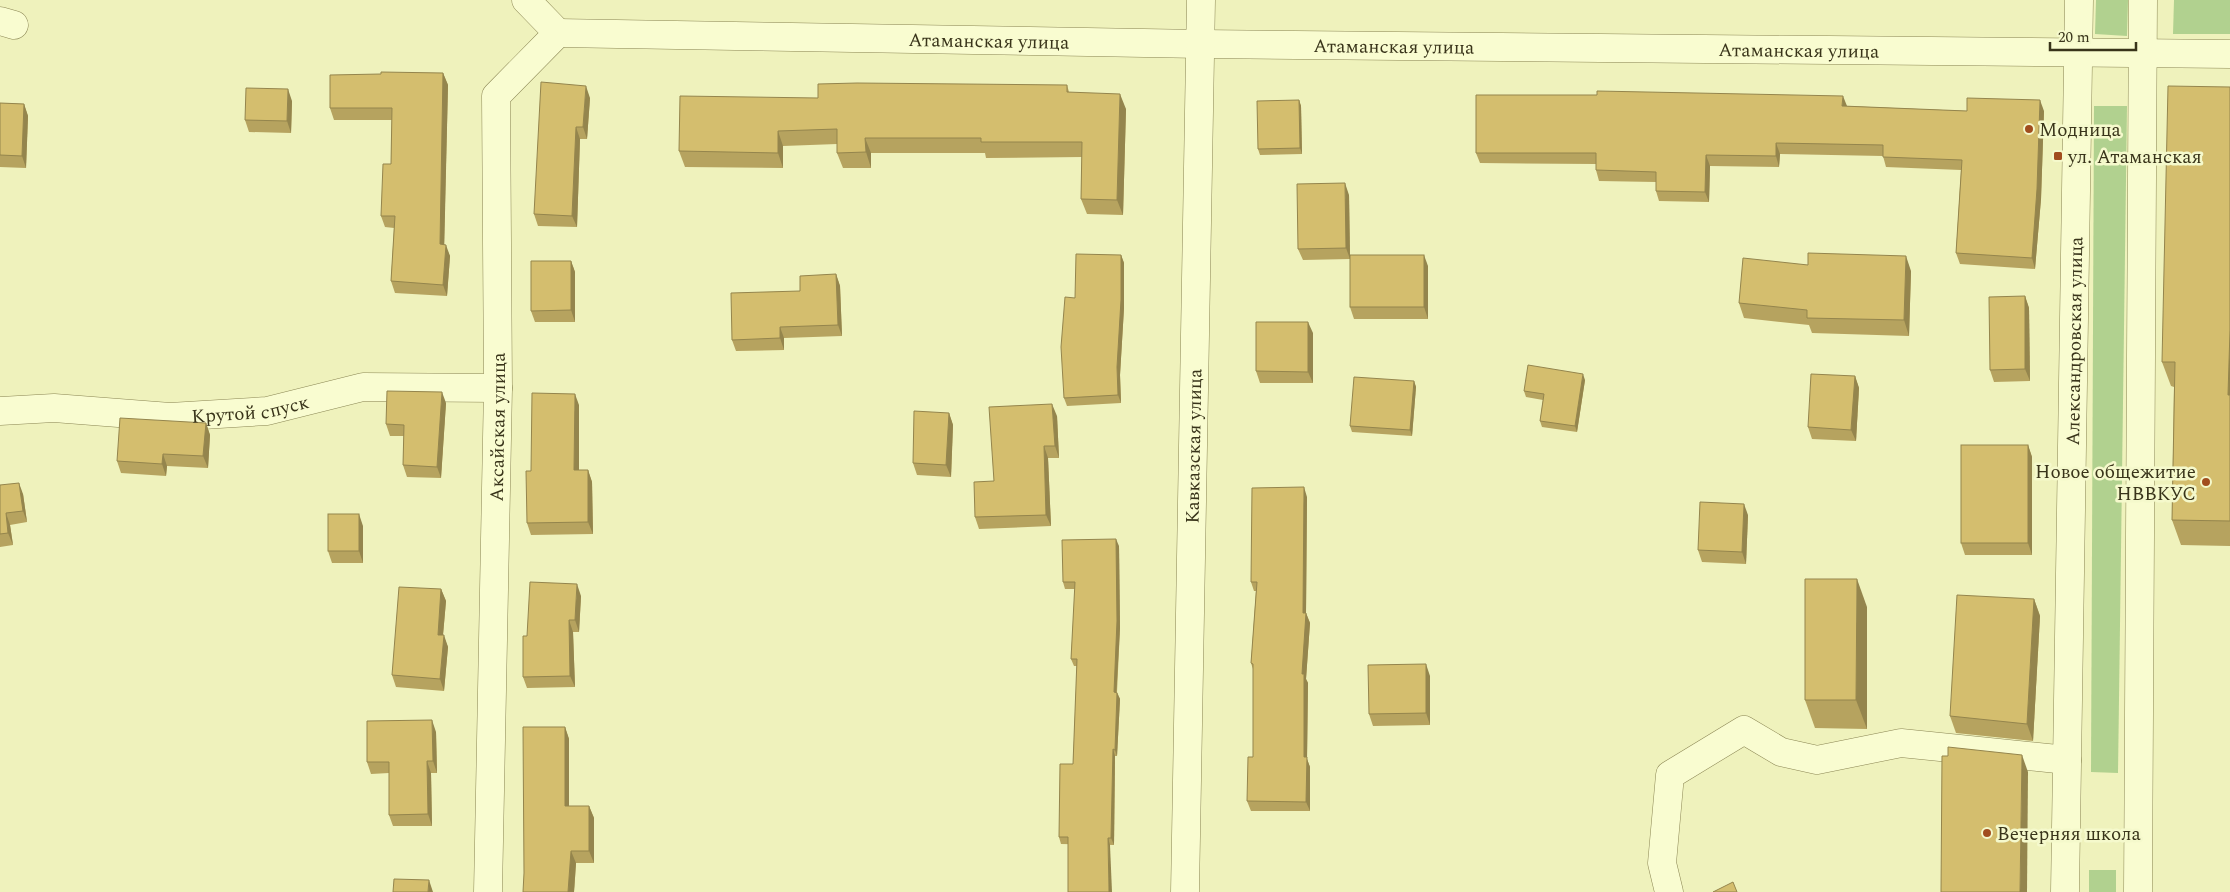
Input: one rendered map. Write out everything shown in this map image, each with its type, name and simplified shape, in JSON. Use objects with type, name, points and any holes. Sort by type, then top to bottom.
[{"type":"street","points":[[526,0],[558,33]]},
{"type":"street","name":"Кавказская улица","points":[[1185,892],[1201,0]]},
{"type":"street","name":"Александровская улица","points":[[2065,892],[2079,0]]},
{"type":"street","points":[[2138,892],[2143,0]]},
{"type":"street","name":"Атаманская улица","points":[[558,33],[1201,44],[2230,54]]},
{"type":"street","name":"Аксайская улица","points":[[488,892],[498,388],[496,96],[558,33]]},
{"type":"street","name":"Крутой спуск","points":[[0,411],[54,408],[170,417],[267,411],[363,387],[498,388]]},
{"type":"street","points":[[1669,892],[1662,863],[1670,775],[1744,730],[1781,752],[1817,760],[1900,742],[2067,760]]},
{"type":"green space","points":[[2096,0],[2128,0],[2127,36],[2095,34]]},
{"type":"green space","points":[[2174,0],[2230,0],[2230,34],[2173,34]]},
{"type":"green space","points":[[2094,106],[2127,106],[2118,773],[2091,772]]},
{"type":"green space","points":[[2089,870],[2116,870],[2116,892],[2089,892]]},
{"type":"building","points":[[381,72],[443,73],[440,244],[446,245],[443,285],[391,281],[395,216],[381,216],[383,164],[391,164],[392,108],[330,108],[330,75],[381,74]]},
{"type":"building","points":[[541,82],[586,86],[583,127],[576,127],[572,216],[534,214]]},
{"type":"building","points":[[818,84],[1067,85],[1067,92],[1120,94],[1117,200],[1081,199],[1082,142],[981,142],[981,138],[865,138],[866,152],[837,153],[837,129],[778,131],[778,153],[679,151],[680,96],[818,98]]},
{"type":"building","points":[[2168,86],[2230,87],[2230,330],[2228,395],[2230,395],[2230,521],[2172,520],[2175,362],[2162,362]]},
{"type":"building","points":[[246,88],[288,89],[287,121],[245,120]]},
{"type":"building","points":[[1597,91],[1843,96],[1842,106],[1967,111],[1967,98],[2040,100],[2037,189],[2032,258],[1956,253],[1962,160],[1883,157],[1883,145],[1776,143],[1776,156],[1706,155],[1705,192],[1656,191],[1656,172],[1596,170],[1596,153],[1476,153],[1476,95],[1597,95]]},
{"type":"building","points":[[1299,100],[1300,148],[1258,149],[1257,101]]},
{"type":"building","points":[[0,103],[24,104],[22,156],[0,155]]},
{"type":"building","points":[[1345,183],[1346,248],[1298,249],[1297,184]]},
{"type":"building","points":[[1808,253],[1906,256],[1904,320],[1807,318],[1807,310],[1739,303],[1743,258],[1808,265]]},
{"type":"building","points":[[1076,254],[1121,255],[1121,300],[1117,367],[1118,395],[1064,398],[1061,347],[1065,297],[1075,298]]},
{"type":"building","points":[[1350,255],[1424,255],[1424,307],[1350,307]]},
{"type":"building","points":[[531,261],[571,261],[571,310],[531,311]]},
{"type":"building","points":[[836,274],[838,325],[780,327],[780,338],[732,340],[731,293],[800,291],[800,276]]},
{"type":"building","points":[[2025,296],[2025,369],[1990,370],[1989,297]]},
{"type":"building","points":[[1256,322],[1308,322],[1308,372],[1256,371]]},
{"type":"building","points":[[1528,365],[1583,374],[1575,426],[1540,421],[1544,394],[1524,391]]},
{"type":"building","points":[[1811,374],[1855,376],[1851,430],[1808,427]]},
{"type":"building","points":[[1354,377],[1414,381],[1410,430],[1350,426]]},
{"type":"building","points":[[387,391],[442,392],[437,467],[403,465],[404,425],[386,424]]},
{"type":"building","points":[[532,393],[575,394],[574,470],[588,470],[588,522],[527,523],[526,471],[531,471]]},
{"type":"building","points":[[1052,404],[1055,446],[1044,446],[1046,515],[975,517],[974,482],[994,481],[989,407]]},
{"type":"building","points":[[914,411],[949,413],[946,465],[913,463]]},
{"type":"building","points":[[120,418],[206,423],[203,456],[163,454],[162,464],[117,461]]},
{"type":"building","points":[[1961,445],[2028,445],[2028,543],[1961,543]]},
{"type":"building","points":[[19,483],[23,511],[6,513],[8,533],[0,534],[0,485]]},
{"type":"building","points":[[1304,487],[1303,613],[1306,613],[1302,674],[1304,674],[1304,757],[1307,757],[1306,802],[1247,801],[1248,757],[1253,757],[1253,664],[1251,663],[1257,582],[1251,582],[1252,488]]},
{"type":"building","points":[[1700,502],[1744,504],[1742,552],[1698,550]]},
{"type":"building","points":[[328,514],[359,514],[359,551],[328,551]]},
{"type":"building","points":[[1116,539],[1117,621],[1114,692],[1117,693],[1115,750],[1113,749],[1111,838],[1108,838],[1109,892],[1068,892],[1068,837],[1059,837],[1060,764],[1073,764],[1077,659],[1071,659],[1075,582],[1063,582],[1062,540]]},
{"type":"building","points":[[1805,579],[1857,579],[1856,700],[1805,700]]},
{"type":"building","points":[[530,582],[577,584],[575,620],[569,620],[570,676],[523,677],[523,636],[527,636]]},
{"type":"building","points":[[399,587],[441,589],[438,635],[444,635],[440,679],[392,675]]},
{"type":"building","points":[[1957,595],[2034,599],[2027,724],[1950,716]]},
{"type":"building","points":[[1426,664],[1426,713],[1369,714],[1368,665]]},
{"type":"building","points":[[432,720],[433,761],[427,761],[428,814],[389,815],[389,762],[367,762],[367,721]]},
{"type":"building","points":[[523,727],[565,727],[565,806],[589,806],[589,851],[571,851],[568,892],[523,892]]},
{"type":"building","name":"Вечерняя школа","points":[[1948,747],[2022,755],[2020,892],[1941,892],[1942,756],[1948,756]]},
{"type":"building","points":[[394,879],[429,880],[428,892],[393,892]]},
{"type":"building","points":[[1733,882],[1737,892],[1713,892]]},
{"type":"place","name":"Модница","points":[[2029,129]]},
{"type":"place","name":"ул. Атаманская","points":[[2058,156]]},
{"type":"place","name":"Новое общежитие НВВКУС","points":[[2206,482]]},
{"type":"place","name":"Вечерняя школа","points":[[1987,833]]}]
